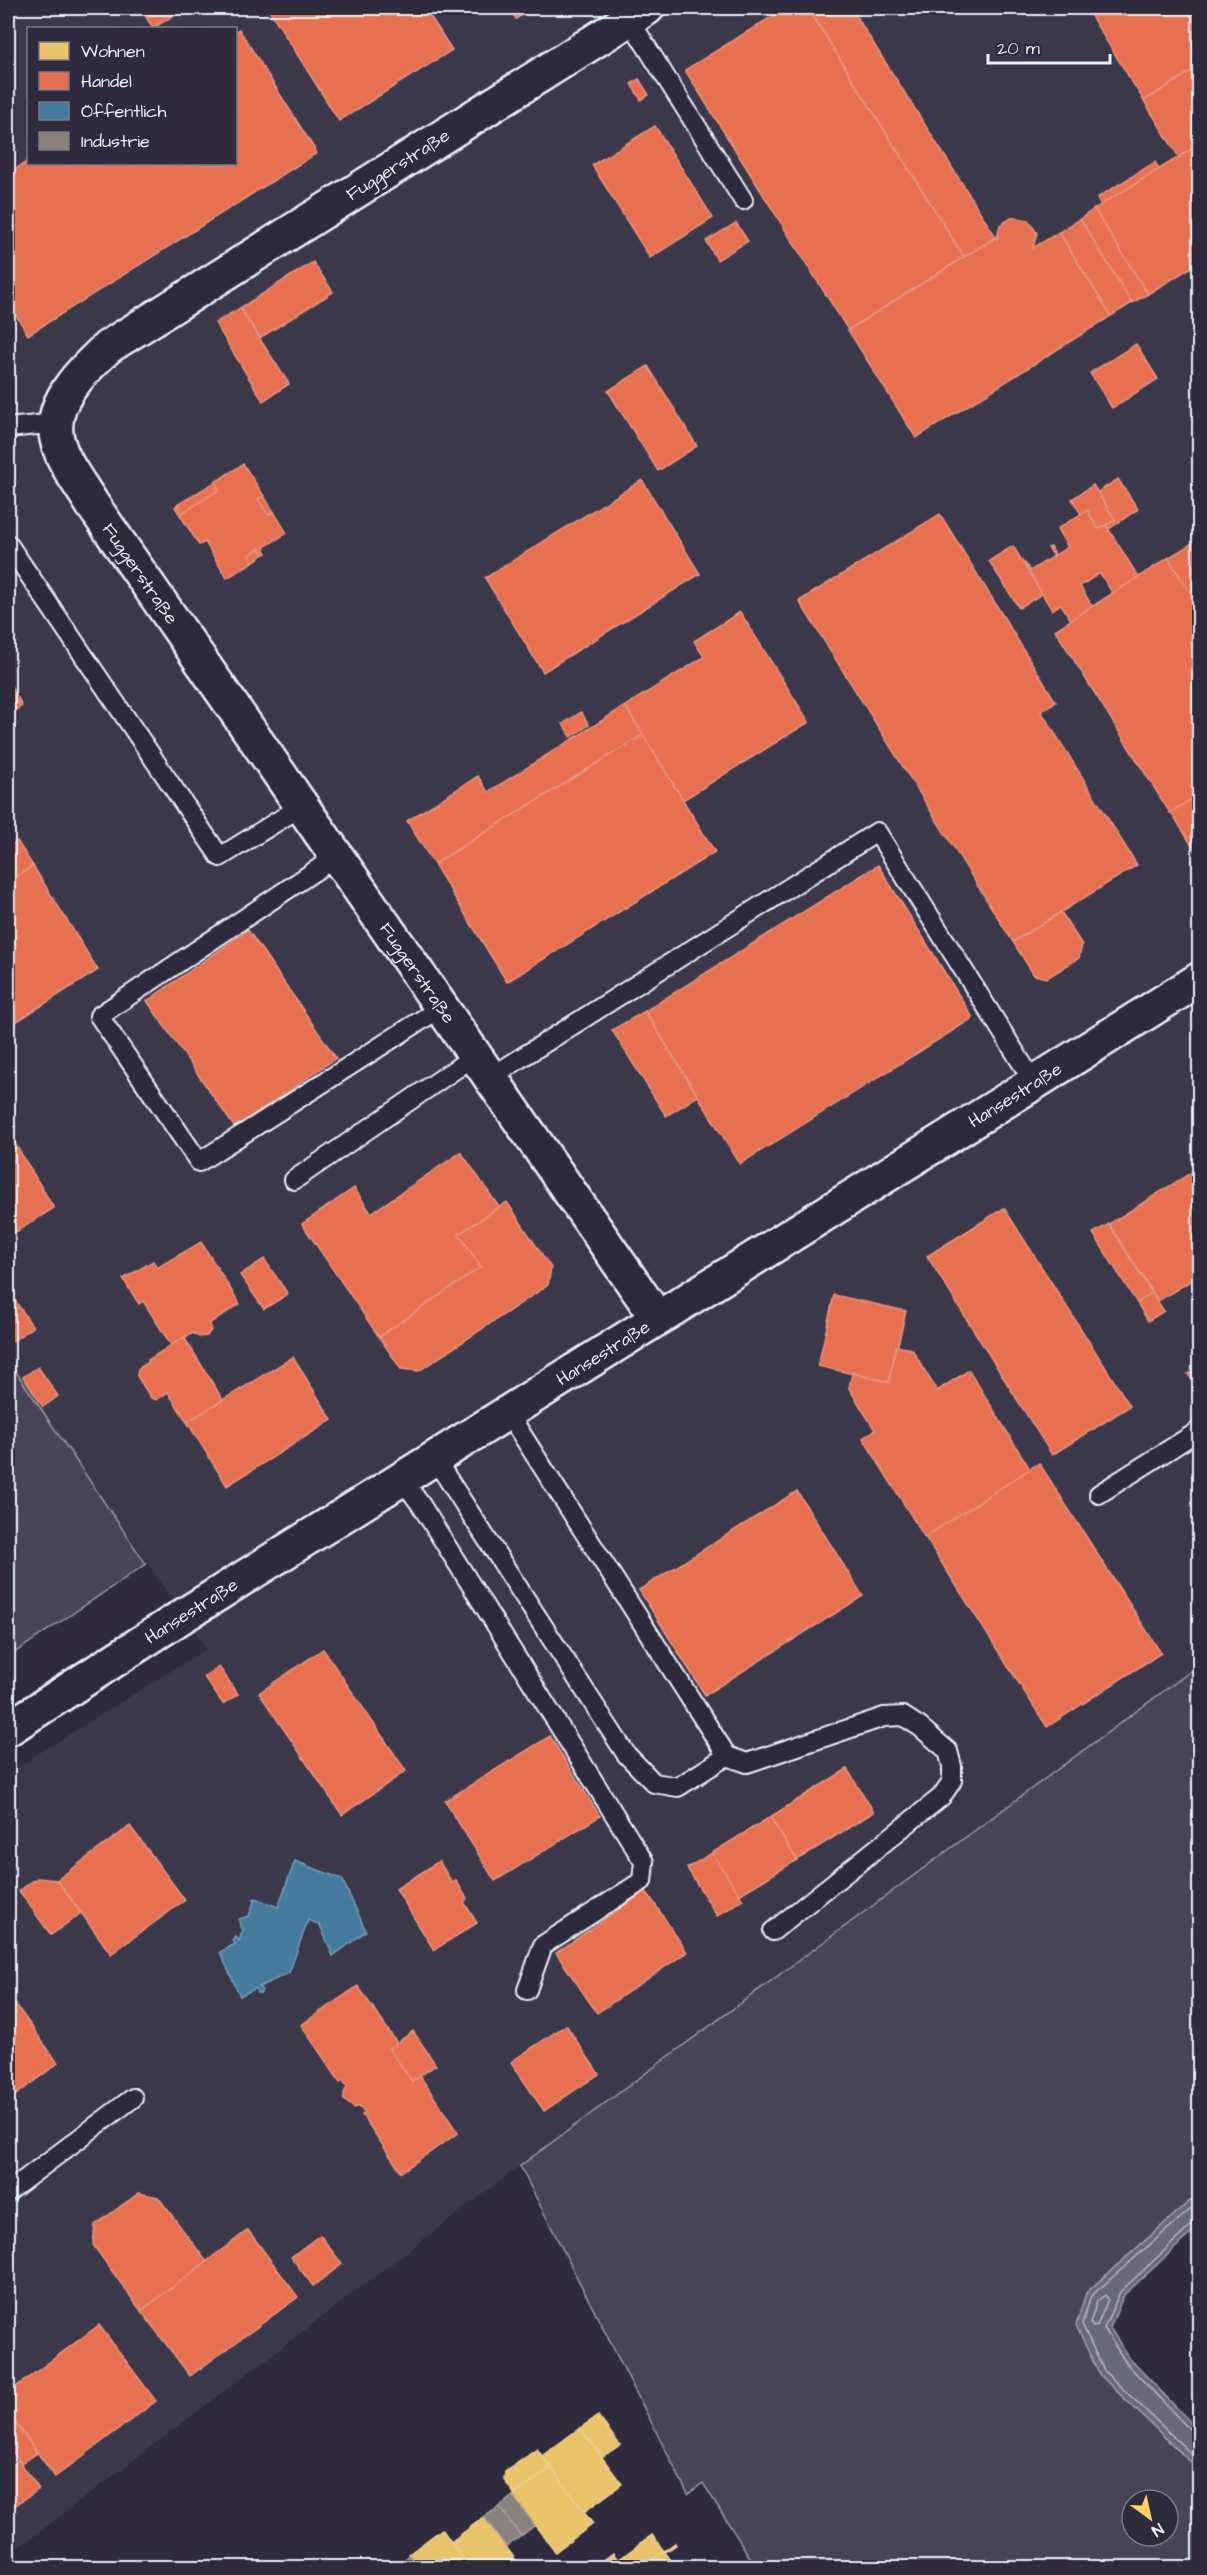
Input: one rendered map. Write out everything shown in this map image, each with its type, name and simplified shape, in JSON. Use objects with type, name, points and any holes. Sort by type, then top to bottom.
[{"type":"street","name":"Fuggerstraße","points":[[638,13],[108,347],[79,373],[64,400],[56,423],[57,439],[63,456],[92,504],[658,1319]]},
{"type":"street","name":"Hansestraße","points":[[8,1729],[1200,979]]},
{"type":"lane","points":[[638,13],[743,200]]},
{"type":"lane","points":[[8,428],[56,423]]},
{"type":"lane","points":[[8,544],[220,857],[302,806]]},
{"type":"lane","points":[[294,1180],[877,832],[1034,1082]]},
{"type":"lane","points":[[337,856],[99,1016],[199,1162],[442,1007]]},
{"type":"lane","points":[[508,1413],[728,1756],[747,1763],[884,1717],[903,1716],[921,1727],[948,1751],[952,1766],[952,1781],[940,1797],[773,1931]]},
{"type":"lane","points":[[1099,1494],[1200,1431]]},
{"type":"lane","points":[[435,1459],[626,1754],[654,1784],[678,1787],[728,1756]]},
{"type":"lane","points":[[402,1479],[421,1505],[644,1862],[642,1881],[543,1945],[528,1990]]},
{"type":"lane","points":[[8,2192],[133,2098]]},
{"type":"shaded area","points":[[8,8],[1199,8],[1199,1665],[520,2166],[8,2556],[8,1775],[34,1756],[206,1649],[8,1360]]},
{"type":"shaded area","points":[[8,1360],[146,1564],[8,1657]]},
{"type":"shaded area","points":[[1199,1665],[1199,2193],[1086,2293],[1099,2374],[1199,2470],[1199,2567],[756,2567],[703,2483],[688,2494],[520,2166]]},
{"type":"water","points":[[1199,2193],[1199,2226],[1124,2295],[1110,2328],[1130,2359],[1199,2431],[1199,2470],[1099,2374],[1076,2325],[1086,2293]]},
{"type":"building: Wohnen","points":[[598,2416],[620,2445],[602,2457],[580,2428]]},
{"type":"building: Wohnen","points":[[580,2428],[622,2484],[584,2512],[542,2456]]},
{"type":"building: Wohnen","points":[[537,2449],[551,2468],[515,2495],[504,2480],[505,2472]]},
{"type":"building: Wohnen","points":[[551,2468],[593,2524],[555,2552],[513,2496]]},
{"type":"building: Wohnen","points":[[484,2517],[522,2568],[470,2568],[451,2542]]},
{"type":"building: Wohnen","points":[[442,2529],[470,2568],[419,2568],[409,2554]]},
{"type":"building: Wohnen","points":[[652,2535],[664,2551],[642,2568],[624,2568],[618,2560]]},
{"type":"building: Wohnen","points":[[675,2543],[676,2545],[665,2552],[677,2568],[642,2568]]},
{"type":"building: Wohnen","points":[[613,2553],[624,2568],[593,2568]]},
{"type":"building: Handel","points":[[140,8],[187,8],[155,27],[152,27]]},
{"type":"building: Handel","points":[[268,8],[425,8],[452,50],[339,121]]},
{"type":"building: Handel","points":[[509,8],[533,8],[516,19]]},
{"type":"building: Handel","points":[[786,8],[808,8],[964,257],[848,330],[685,70]]},
{"type":"building: Handel","points":[[808,8],[851,8],[996,237],[964,257]]},
{"type":"building: Handel","points":[[1086,8],[1200,8],[1200,66],[1144,101]]},
{"type":"building: Handel","points":[[239,29],[317,153],[28,335],[8,302],[8,174],[27,162],[27,165],[237,165],[237,30]]},
{"type":"building: Handel","points":[[1200,66],[1200,144],[1179,157],[1144,101]]},
{"type":"building: Handel","points":[[639,79],[649,95],[641,100],[631,84]]},
{"type":"building: Handel","points":[[655,126],[713,218],[650,258],[592,165]]},
{"type":"building: Handel","points":[[1200,144],[1200,262],[1148,294],[1094,209]]},
{"type":"building: Handel","points":[[1155,162],[1159,169],[1101,205],[1097,198]]},
{"type":"building: Handel","points":[[1094,209],[1148,294],[1132,303],[1080,219]]},
{"type":"building: Handel","points":[[1013,217],[1028,220],[1037,233],[1033,248],[1059,232],[1111,316],[916,438],[848,330],[996,237],[997,239],[1000,225]]},
{"type":"building: Handel","points":[[1080,219],[1132,303],[1111,316],[1059,232]]},
{"type":"building: Handel","points":[[736,223],[748,241],[717,260],[706,241]]},
{"type":"building: Handel","points":[[313,262],[333,292],[260,338],[240,308]]},
{"type":"building: Handel","points":[[240,308],[289,384],[263,401],[215,323]]},
{"type":"building: Handel","points":[[1136,344],[1158,379],[1112,408],[1090,373]]},
{"type":"building: Handel","points":[[648,366],[697,446],[658,471],[608,391]]},
{"type":"building: Handel","points":[[243,464],[264,496],[258,499],[268,515],[274,512],[287,533],[264,547],[267,553],[264,554],[260,548],[249,555],[253,562],[227,578],[205,542],[199,545],[175,507],[177,505],[182,513],[219,490],[215,482]]},
{"type":"building: Handel","points":[[1118,479],[1138,509],[1109,529],[1106,525],[1115,520],[1098,492]]},
{"type":"building: Handel","points":[[642,480],[700,574],[543,672],[485,578]]},
{"type":"building: Handel","points":[[215,482],[219,490],[182,513],[177,505]]},
{"type":"building: Handel","points":[[1093,485],[1115,520],[1098,529],[1087,510],[1081,514],[1072,499]]},
{"type":"building: Handel","points":[[264,496],[274,512],[268,515],[258,499]]},
{"type":"building: Handel","points":[[1087,510],[1098,529],[1106,525],[1139,578],[1113,594],[1100,573],[1080,586],[1092,606],[1071,620],[1061,604],[1052,610],[1024,564],[1030,571],[1054,556],[1048,548],[1051,547],[1055,555],[1068,547],[1057,529]]},
{"type":"building: Handel","points":[[940,514],[1056,702],[1041,711],[1137,865],[1013,942],[799,601]]},
{"type":"building: Handel","points":[[1196,541],[1200,547],[1200,608],[1168,558]]},
{"type":"building: Handel","points":[[1013,546],[1042,594],[1019,608],[989,561]]},
{"type":"building: Handel","points":[[260,548],[264,554],[253,562],[249,555]]},
{"type":"building: Handel","points":[[1168,558],[1200,608],[1200,794],[1170,813],[1055,630]]},
{"type":"building: Handel","points":[[740,612],[809,722],[683,800],[625,706],[704,657],[694,641]]},
{"type":"building: Handel","points":[[8,680],[20,702],[17,704],[8,687]]},
{"type":"building: Handel","points":[[8,687],[17,704],[20,702],[22,706],[8,716]]},
{"type":"building: Handel","points":[[625,706],[643,735],[434,864],[407,821],[478,776],[488,792]]},
{"type":"building: Handel","points":[[581,712],[589,725],[571,737],[563,724]]},
{"type":"building: Handel","points":[[643,735],[715,852],[507,982],[434,864]]},
{"type":"building: Handel","points":[[1200,794],[1200,838],[1191,844],[1171,812]]},
{"type":"building: Handel","points":[[1200,838],[1200,858],[1191,844]]},
{"type":"building: Handel","points":[[17,841],[33,866],[8,882],[8,846]]},
{"type":"building: Handel","points":[[878,865],[973,1018],[740,1164],[645,1011]]},
{"type":"building: Handel","points":[[33,866],[98,970],[8,1027],[8,882]]},
{"type":"building: Handel","points":[[1061,912],[1082,945],[1079,958],[1047,978],[1034,975],[1013,942]]},
{"type":"building: Handel","points":[[248,930],[336,1058],[235,1128],[147,1001]]},
{"type":"building: Handel","points":[[645,1011],[698,1096],[666,1116],[612,1030]]},
{"type":"building: Handel","points":[[8,1132],[54,1208],[8,1237]]},
{"type":"building: Handel","points":[[461,1152],[499,1207],[459,1234],[481,1267],[379,1337],[302,1224],[354,1188],[371,1213]]},
{"type":"building: Handel","points":[[1200,1167],[1200,1275],[1158,1301],[1109,1224]]},
{"type":"building: Handel","points":[[507,1202],[551,1268],[548,1285],[419,1371],[401,1369],[379,1337],[481,1267],[459,1234]]},
{"type":"building: Handel","points":[[1004,1208],[1130,1406],[1052,1455],[927,1256]]},
{"type":"building: Handel","points":[[1109,1224],[1152,1293],[1137,1303],[1093,1233]]},
{"type":"building: Handel","points":[[201,1242],[240,1304],[210,1323],[211,1330],[207,1336],[199,1337],[193,1333],[171,1345],[143,1301],[139,1304],[123,1279],[153,1261],[157,1268]]},
{"type":"building: Handel","points":[[264,1259],[288,1294],[264,1309],[240,1275]]},
{"type":"building: Handel","points":[[1152,1293],[1164,1311],[1148,1321],[1137,1303]]},
{"type":"building: Handel","points":[[834,1295],[906,1311],[889,1382],[818,1366]]},
{"type":"building: Handel","points":[[14,1299],[33,1327],[8,1344],[8,1302]]},
{"type":"building: Handel","points":[[184,1337],[223,1400],[187,1422],[168,1392],[157,1400],[151,1398],[137,1376],[138,1369],[149,1362],[148,1360]]},
{"type":"building: Handel","points":[[896,1346],[912,1349],[937,1391],[969,1370],[1030,1469],[925,1538],[863,1438],[875,1430],[849,1388],[852,1373],[889,1382]]},
{"type":"building: Handel","points":[[293,1357],[332,1420],[227,1486],[187,1422]]},
{"type":"building: Handel","points":[[38,1367],[58,1396],[43,1407],[23,1377]]},
{"type":"building: Handel","points":[[1200,1367],[1200,1392],[1188,1374]]},
{"type":"building: Handel","points":[[1039,1463],[1161,1653],[1047,1727],[925,1537]]},
{"type":"building: Handel","points":[[797,1491],[863,1596],[705,1695],[639,1590]]},
{"type":"building: Handel","points":[[323,1649],[406,1771],[342,1815],[259,1693]]},
{"type":"building: Handel","points":[[219,1667],[238,1694],[223,1704],[204,1677]]},
{"type":"building: Handel","points":[[550,1736],[600,1816],[495,1881],[445,1801]]},
{"type":"building: Handel","points":[[847,1769],[874,1812],[797,1860],[770,1817]]},
{"type":"building: Handel","points":[[770,1817],[797,1860],[739,1895],[712,1853]]},
{"type":"building: Handel","points":[[130,1826],[185,1900],[111,1954],[57,1880]]},
{"type":"building: Handel","points":[[712,1853],[743,1900],[717,1916],[687,1868]]},
{"type":"building: Handel","points":[[439,1861],[452,1883],[456,1880],[467,1899],[464,1902],[477,1923],[434,1950],[396,1889]]},
{"type":"building: Handel","points":[[37,1878],[57,1880],[81,1913],[51,1935],[19,1891]]},
{"type":"building: Handel","points":[[646,1891],[687,1952],[597,2013],[556,1953]]},
{"type":"building: Handel","points":[[358,1986],[397,2043],[389,2049],[412,2081],[420,2076],[458,2133],[401,2172],[362,2115],[365,2113],[360,2106],[354,2108],[344,2100],[347,2087],[343,2080],[340,2082],[301,2025]]},
{"type":"building: Handel","points":[[8,1994],[58,2063],[8,2101]]},
{"type":"building: Handel","points":[[566,2025],[599,2074],[544,2111],[511,2062]]},
{"type":"building: Handel","points":[[413,2031],[436,2065],[412,2081],[389,2049]]},
{"type":"building: Handel","points":[[139,2193],[158,2197],[207,2262],[141,2311],[93,2245],[95,2225]]},
{"type":"building: Handel","points":[[248,2230],[298,2297],[190,2376],[141,2311]]},
{"type":"building: Handel","points":[[320,2235],[342,2264],[313,2286],[291,2257]]},
{"type":"building: Handel","points":[[99,2325],[156,2401],[55,2477],[8,2412],[8,2393]]},
{"type":"building: Handel","points":[[8,2412],[37,2453],[21,2464],[8,2446]]},
{"type":"building: Handel","points":[[18,2460],[39,2489],[10,2509],[8,2506],[8,2467]]},
{"type":"building: Öffentlich","points":[[295,1861],[342,1879],[366,1931],[333,1956],[320,1925],[308,1920],[289,1973],[259,1987],[262,1990],[261,1993],[257,1993],[256,1988],[240,1996],[220,1952],[235,1944],[233,1940],[236,1937],[239,1941],[243,1929],[240,1927],[239,1919],[249,1916],[255,1898],[278,1907]]},
{"type":"building: Industrie","points":[[513,2496],[535,2525],[521,2536],[499,2507]]},
{"type":"building: Industrie","points":[[499,2507],[521,2536],[506,2547],[484,2517]]},
{"type":"building: Industrie","points":[[410,2555],[419,2568],[396,2568],[395,2566]]}]
